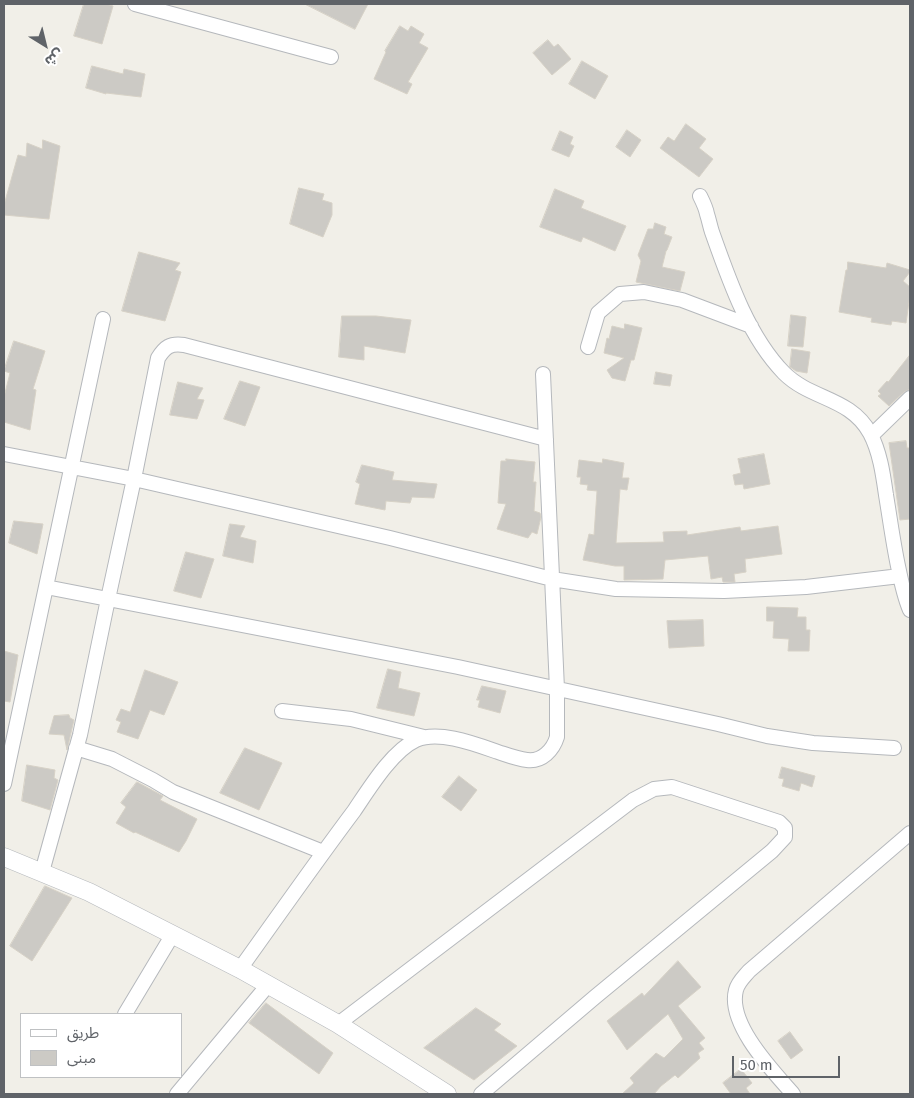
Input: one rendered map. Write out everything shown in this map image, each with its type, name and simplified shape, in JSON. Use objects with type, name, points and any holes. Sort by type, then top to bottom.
[{"type":"street","points":[[135,4],[331,57]]},
{"type":"street","points":[[700,196],[724,267],[751,326],[766,351],[786,374],[797,383],[808,390],[842,404],[857,416],[872,435],[881,465],[903,591],[910,610]]},
{"type":"street","points":[[588,347],[598,314],[620,294],[644,292],[682,300],[751,326]]},
{"type":"street","points":[[4,784],[103,319]]},
{"type":"street","points":[[42,872],[76,748],[158,358],[162,351],[176,344],[184,345],[546,440]]},
{"type":"street","points":[[240,968],[391,760],[415,740],[432,737],[446,738],[528,760],[538,759],[550,751],[555,744],[557,737],[557,689],[543,374]]},
{"type":"street","points":[[872,435],[910,398]]},
{"type":"street","points":[[4,454],[134,478],[390,538],[552,579],[616,589],[724,591],[806,587],[900,576]]},
{"type":"street","points":[[46,586],[387,652],[767,736],[813,743],[894,748]]},
{"type":"street","points":[[282,711],[351,719],[424,738]]},
{"type":"street","points":[[76,748],[112,759],[173,792],[323,852]]},
{"type":"street","points":[[338,1024],[634,800],[654,789],[672,787],[779,822],[785,828],[785,837],[772,851],[481,1094]]},
{"type":"street","points":[[793,1094],[757,1051],[742,1025],[735,1001],[736,991],[740,982],[749,971],[910,833]]},
{"type":"street","points":[[4,857],[89,892],[240,968],[338,1024],[447,1094]]},
{"type":"street","points":[[126,1013],[174,934]]},
{"type":"street","points":[[177,1094],[268,985]]},
{"type":"building","points":[[84,4],[106,4],[113,6],[102,44],[74,36]]},
{"type":"building","points":[[305,4],[368,4],[355,29]]},
{"type":"building","points":[[400,26],[408,31],[411,26],[424,34],[419,43],[428,48],[408,82],[412,84],[407,94],[374,79],[385,51]]},
{"type":"building","points":[[548,40],[554,47],[558,44],[571,59],[552,75],[533,53]]},
{"type":"building","points":[[582,61],[608,76],[595,99],[569,84]]},
{"type":"building","points":[[92,66],[123,74],[124,69],[145,74],[141,97],[106,94],[86,88]]},
{"type":"building","points":[[686,124],[706,139],[699,148],[713,159],[699,177],[660,148],[668,137],[674,141]]},
{"type":"building","points":[[627,130],[641,140],[630,157],[616,147]]},
{"type":"building","points":[[560,131],[573,137],[570,144],[574,146],[569,157],[552,150]]},
{"type":"building","points":[[43,140],[60,146],[49,219],[4,215],[4,205],[18,155],[26,157],[27,143],[42,149]]},
{"type":"building","points":[[299,188],[324,194],[322,200],[332,203],[332,215],[323,237],[290,224]]},
{"type":"building","points":[[555,189],[584,201],[581,208],[626,226],[615,251],[583,237],[581,242],[540,227]]},
{"type":"building","points":[[655,223],[666,227],[664,234],[672,237],[662,267],[685,272],[680,291],[636,282],[641,261],[638,255],[648,229],[653,229]]},
{"type":"building","points":[[139,252],[180,263],[175,270],[181,272],[165,321],[122,311]]},
{"type":"building","points":[[848,262],[886,268],[887,263],[910,270],[903,281],[910,287],[906,323],[892,321],[891,325],[871,322],[872,318],[839,312]]},
{"type":"building","points":[[791,315],[806,317],[803,347],[788,346]]},
{"type":"building","points":[[342,316],[376,316],[411,320],[405,353],[364,346],[364,360],[339,357]]},
{"type":"building","points":[[625,324],[642,328],[634,360],[631,360],[625,381],[612,378],[607,370],[624,358],[604,353],[612,326],[624,329]]},
{"type":"building","points":[[14,341],[45,351],[33,389],[36,390],[30,430],[4,422],[4,397],[10,373],[4,371]]},
{"type":"building","points":[[792,349],[810,352],[807,373],[796,371],[790,367]]},
{"type":"building","points":[[910,355],[910,389],[889,406],[878,396],[881,394],[878,391]]},
{"type":"building","points":[[656,372],[672,375],[670,386],[654,384]]},
{"type":"building","points":[[240,381],[260,387],[245,426],[224,419]]},
{"type":"building","points":[[178,382],[203,388],[197,399],[204,400],[197,419],[170,415]]},
{"type":"building","points":[[906,441],[907,448],[910,448],[910,519],[900,520],[889,443]]},
{"type":"building","points":[[764,454],[770,484],[744,489],[743,484],[735,485],[733,475],[741,473],[738,459]]},
{"type":"building","points":[[506,459],[535,462],[533,482],[536,482],[534,511],[540,513],[541,517],[537,534],[532,532],[528,538],[497,529],[506,504],[498,503],[501,461],[506,461]]},
{"type":"building","points":[[603,459],[624,463],[622,478],[629,478],[627,490],[620,489],[616,543],[664,542],[663,532],[687,531],[687,535],[740,527],[741,531],[778,526],[782,554],[745,559],[746,572],[734,574],[735,582],[723,582],[722,577],[711,579],[708,556],[665,560],[663,579],[624,580],[624,566],[583,560],[589,534],[594,535],[597,491],[587,490],[588,485],[580,484],[581,477],[577,477],[579,460],[602,463]]},
{"type":"building","points":[[362,465],[394,472],[392,480],[437,484],[434,498],[412,497],[410,503],[386,501],[385,510],[355,504],[360,484],[356,482]]},
{"type":"building","points":[[14,521],[43,524],[37,554],[9,543]]},
{"type":"building","points":[[230,524],[245,526],[240,537],[256,541],[253,563],[223,556]]},
{"type":"building","points":[[186,552],[214,559],[201,598],[174,591]]},
{"type":"building","points":[[767,607],[798,608],[797,617],[806,617],[806,630],[810,630],[809,651],[788,651],[789,639],[773,638],[774,621],[767,621]]},
{"type":"building","points":[[703,620],[704,646],[669,648],[667,621]]},
{"type":"building","points":[[4,651],[18,655],[10,702],[4,701]]},
{"type":"building","points":[[388,669],[401,672],[398,688],[420,693],[414,716],[377,708]]},
{"type":"building","points":[[145,670],[178,682],[164,715],[150,710],[138,739],[117,732],[121,722],[116,720],[121,709],[130,712]]},
{"type":"building","points":[[482,686],[506,691],[500,713],[478,707],[480,700],[477,700]]},
{"type":"building","points":[[69,715],[74,720],[67,750],[64,735],[49,734],[54,716]]},
{"type":"building","points":[[245,748],[282,763],[259,810],[220,793]]},
{"type":"building","points":[[27,765],[55,770],[54,778],[58,780],[50,810],[22,801]]},
{"type":"building","points":[[782,767],[815,776],[812,787],[801,783],[799,791],[782,786],[784,779],[779,778]]},
{"type":"building","points":[[459,776],[477,790],[461,811],[442,797]]},
{"type":"building","points":[[137,782],[163,796],[160,800],[197,819],[179,852],[134,833],[116,823],[126,807],[121,803]]},
{"type":"building","points":[[45,886],[72,898],[32,961],[10,946]]},
{"type":"building","points":[[678,961],[701,987],[678,1006],[705,1038],[699,1043],[704,1049],[698,1053],[700,1058],[678,1078],[675,1075],[654,1094],[622,1094],[634,1083],[630,1078],[656,1053],[664,1058],[683,1039],[668,1014],[627,1050],[607,1021],[642,993],[644,996]]},
{"type":"building","points":[[266,1003],[333,1053],[319,1074],[249,1023]]},
{"type":"building","points":[[476,1008],[501,1024],[494,1030],[517,1046],[474,1080],[424,1048]]},
{"type":"building","points":[[790,1032],[803,1050],[791,1059],[778,1041]]},
{"type":"building","points":[[741,1069],[752,1083],[746,1088],[750,1094],[731,1094],[723,1083]]}]
